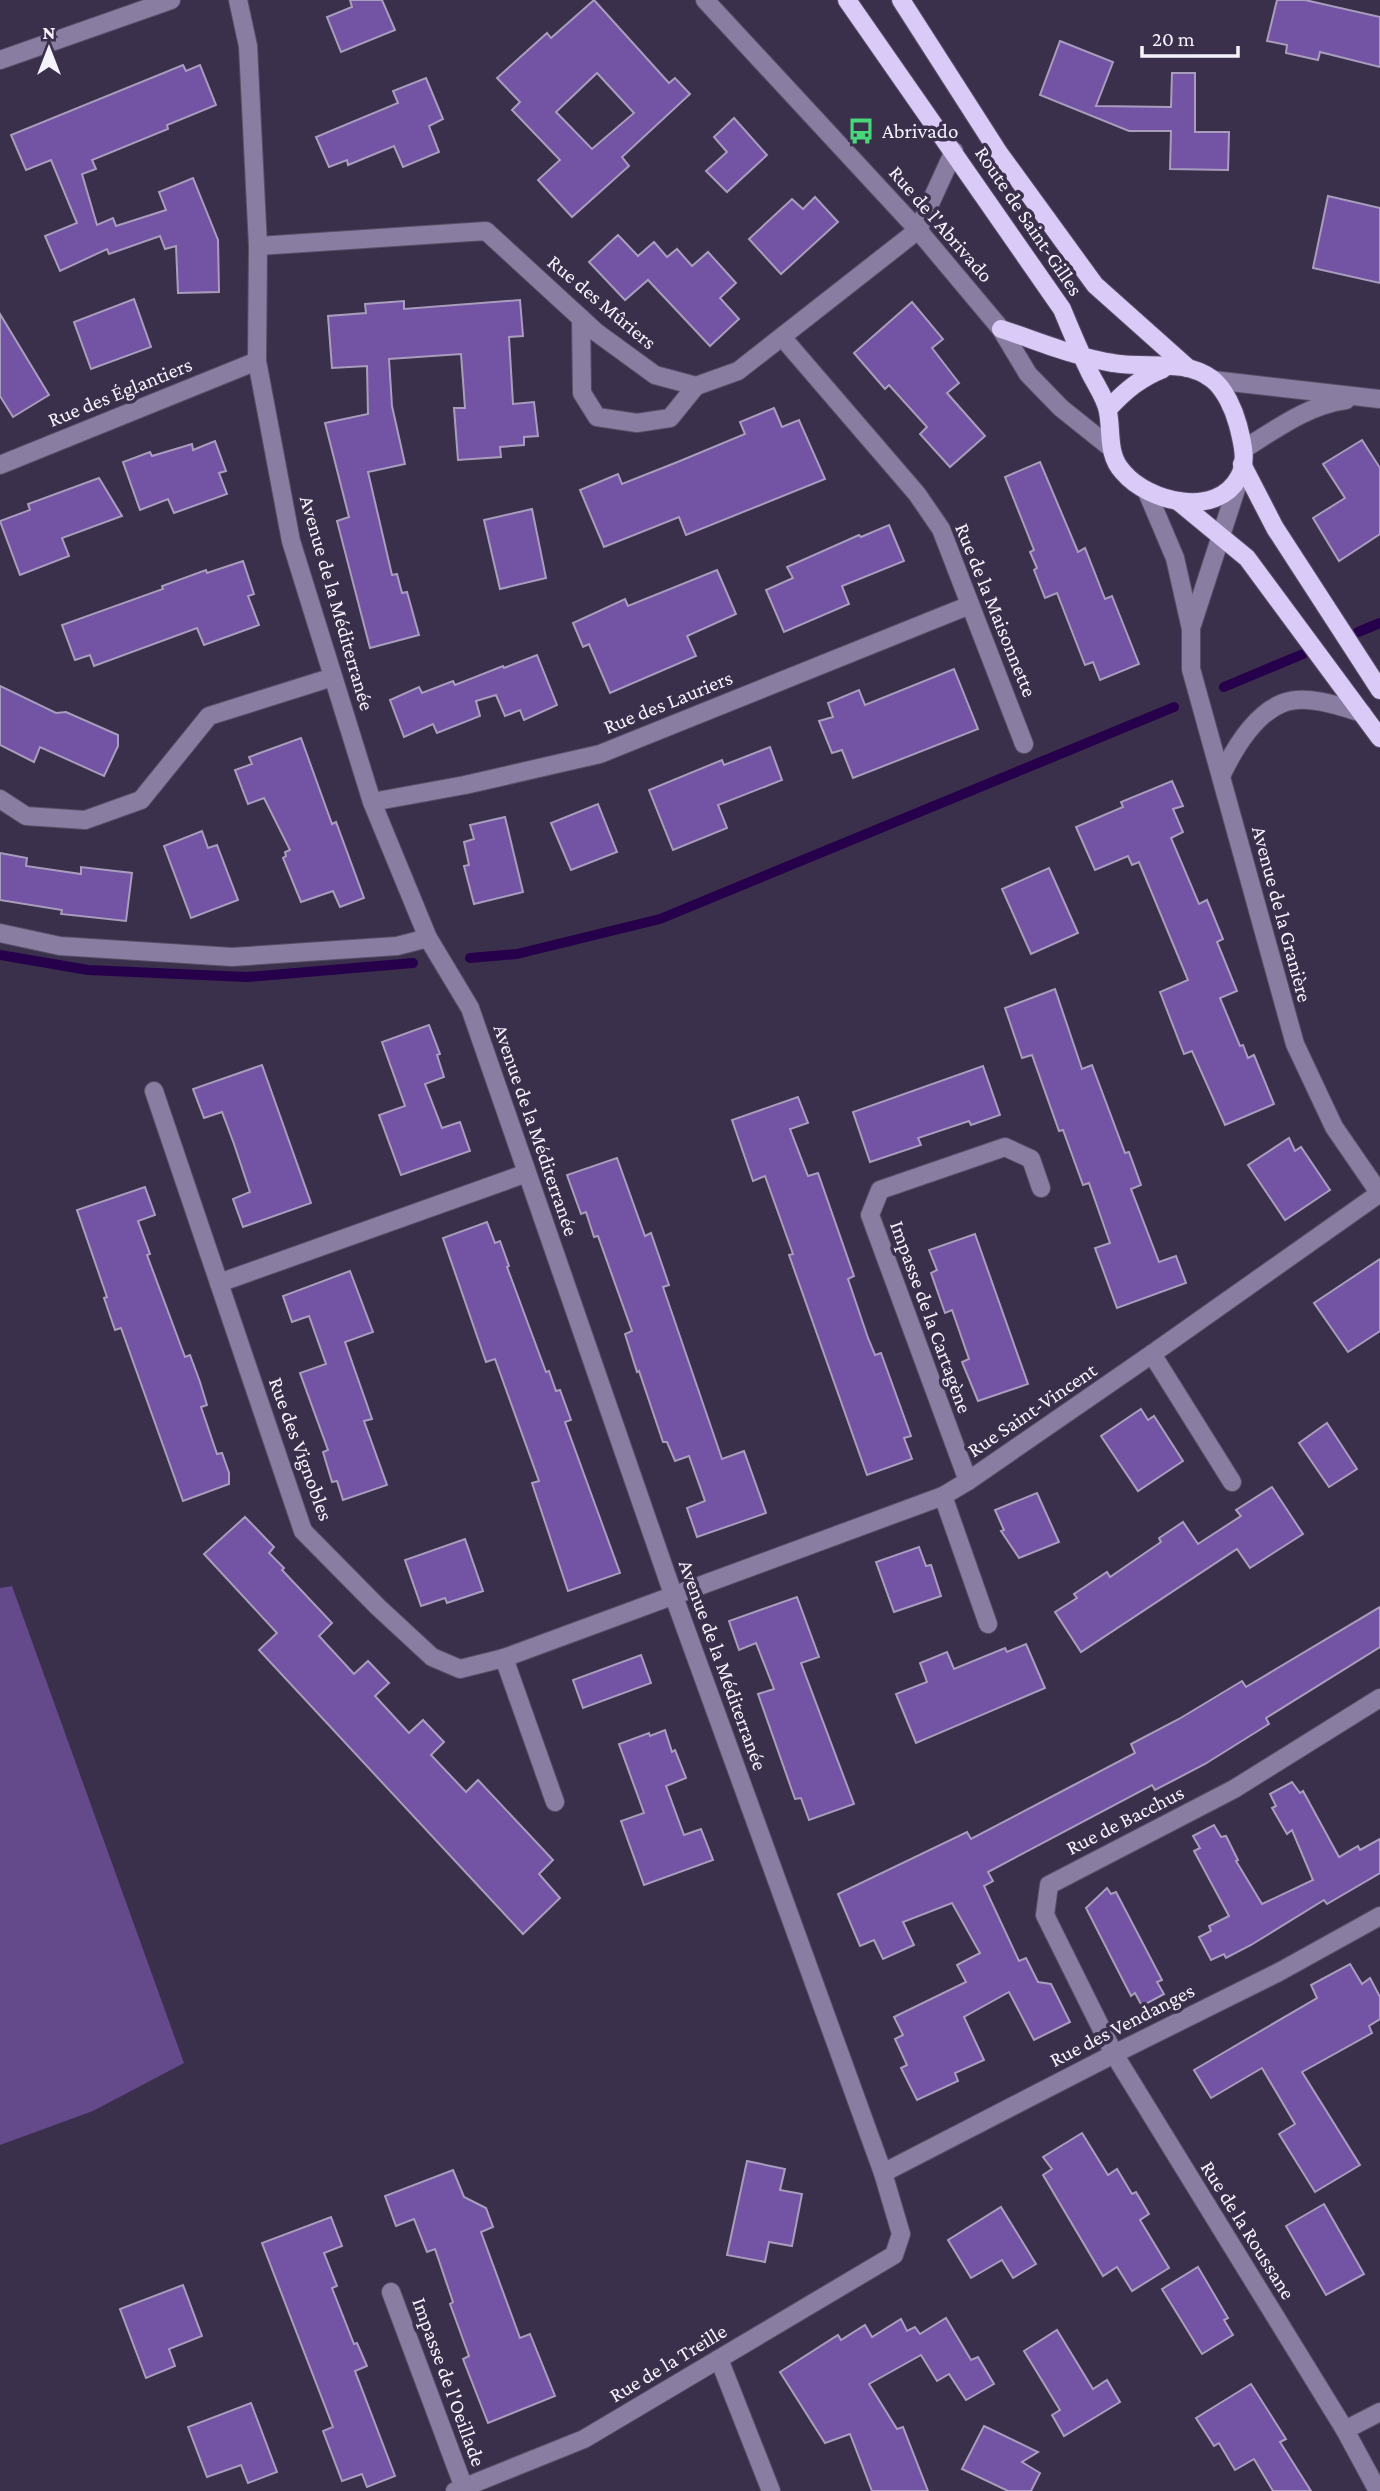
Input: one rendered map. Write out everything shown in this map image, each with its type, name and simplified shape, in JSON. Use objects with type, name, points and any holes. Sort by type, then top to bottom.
[{"type":"main road","name":"Route de Saint-Gilles","points":[[847,0],[1062,309],[1108,409]]},
{"type":"main road","name":"Route de Saint-Gilles","points":[[901,0],[999,153],[1095,285],[1188,368]]},
{"type":"main road","points":[[1001,329],[1115,363],[1188,368],[1213,380],[1234,410],[1242,463],[1275,528],[1380,690]]},
{"type":"main road","points":[[1169,366],[1144,377],[1124,391],[1108,409],[1111,448],[1122,472],[1147,492],[1180,502],[1208,501],[1227,491],[1242,463]]},
{"type":"main road","points":[[1180,502],[1247,558],[1380,738]]},
{"type":"street","points":[[0,60],[171,0]]},
{"type":"street","name":"Avenue de la Méditerranée","points":[[238,0],[248,46],[258,246],[257,361],[291,541],[372,802],[428,938],[470,1008],[673,1594],[883,2173],[901,2234],[894,2255]]},
{"type":"street","name":"Rue de l'Abrivado","points":[[705,0],[918,230],[1001,329],[1028,374],[1060,408],[1111,448]]},
{"type":"street","points":[[580,318],[582,393],[597,417],[637,423],[670,418],[696,386],[738,371],[918,230],[954,151]]},
{"type":"street","name":"Rue des Mûriers","points":[[258,246],[486,231],[596,332],[654,375],[696,386]]},
{"type":"street","name":"Rue de la Maisonnette","points":[[782,337],[917,494],[941,529],[1024,744]]},
{"type":"street","name":"Rue des Églantiers","points":[[0,465],[257,361]]},
{"type":"street","points":[[1213,380],[1375,398]]},
{"type":"street","points":[[1242,463],[1289,421],[1327,402],[1375,398]]},
{"type":"street","name":"Avenue de la Granière","points":[[1191,629],[1242,463]]},
{"type":"street","name":"Avenue de la Granière","points":[[1147,492],[1175,558],[1191,629],[1191,669],[1294,1044],[1334,1126],[1380,1194]]},
{"type":"street","name":"Rue des Lauriers","points":[[372,802],[465,785],[600,754],[970,605]]},
{"type":"street","points":[[0,799],[26,816],[85,820],[141,800],[209,716],[333,677]]},
{"type":"street","points":[[1220,776],[1234,748],[1260,719],[1283,703],[1332,703],[1362,713]]},
{"type":"street","points":[[0,933],[60,946],[232,957],[397,946],[428,938]]},
{"type":"street","name":"Rue des Vignobles","points":[[154,1091],[303,1531],[378,1607],[432,1657],[460,1669],[504,1658],[673,1594]]},
{"type":"street","name":"Impasse de la Cartagène","points":[[968,1481],[870,1215],[880,1190],[1005,1147],[1031,1159],[1041,1188]]},
{"type":"street","points":[[219,1283],[527,1173]]},
{"type":"street","name":"Rue Saint-Vincent","points":[[673,1594],[943,1496],[1380,1194]]},
{"type":"street","points":[[1152,1354],[1232,1482]]},
{"type":"street","points":[[943,1496],[988,1624]]},
{"type":"street","points":[[504,1658],[555,1802]]},
{"type":"street","name":"Rue de Bacchus","points":[[1114,2054],[1045,1915],[1049,1885],[1234,1789],[1380,1698]]},
{"type":"street","name":"Rue des Vendanges","points":[[883,2173],[1279,1972],[1380,1916]]},
{"type":"street","name":"Rue de la Roussane","points":[[1114,2054],[1345,2430],[1378,2491]]},
{"type":"street","name":"Rue de la Treille","points":[[460,2489],[584,2439],[894,2255]]},
{"type":"street","name":"Impasse de l'Oeillade","points":[[391,2292],[460,2489]]},
{"type":"street","points":[[719,2359],[771,2491]]},
{"type":"street","points":[[1345,2430],[1380,2412]]},
{"type":"shaded area","points":[[12,1586],[184,2063],[93,2111],[0,2145],[0,1588]]},
{"type":"building","points":[[350,0],[382,0],[395,30],[341,52],[327,17],[352,7]]},
{"type":"building","points":[[594,0],[669,83],[675,78],[690,94],[622,157],[629,166],[572,217],[538,180],[560,160],[512,110],[520,102],[497,78],[547,33],[551,38]],"holes":[[[597,73],[634,113],[592,149],[556,112]]]},
{"type":"building","points":[[1277,0],[1305,0],[1380,17],[1380,67],[1320,52],[1318,60],[1286,53],[1287,45],[1267,41]]},
{"type":"building","points":[[1060,41],[1113,62],[1096,106],[1171,107],[1172,73],[1195,73],[1195,132],[1229,132],[1228,170],[1170,169],[1171,131],[1129,131],[1040,95]]},
{"type":"building","points":[[183,65],[186,71],[200,65],[216,105],[167,125],[168,129],[92,160],[96,169],[82,174],[97,225],[113,218],[116,226],[166,210],[159,192],[193,178],[218,240],[219,292],[178,293],[176,246],[165,249],[160,236],[109,254],[107,249],[60,271],[45,236],[77,223],[51,160],[26,170],[11,135]]},
{"type":"building","points":[[426,78],[443,119],[429,126],[439,152],[403,167],[394,146],[348,165],[347,160],[329,167],[316,137],[398,103],[393,91]]},
{"type":"building","points":[[734,118],[767,155],[727,192],[706,171],[727,152],[714,137]]},
{"type":"building","points":[[1328,196],[1380,208],[1380,283],[1313,268]]},
{"type":"building","points":[[815,197],[838,222],[781,274],[749,239],[792,199],[803,209]]},
{"type":"building","points":[[618,235],[638,256],[654,242],[667,257],[677,249],[692,266],[708,252],[736,283],[720,298],[739,319],[710,346],[648,280],[625,300],[589,262]]},
{"type":"building","points":[[134,299],[151,347],[91,369],[74,322]]},
{"type":"building","points":[[520,300],[523,336],[509,337],[513,404],[534,402],[538,436],[524,437],[524,445],[500,447],[501,457],[458,460],[454,408],[465,408],[461,354],[389,359],[392,406],[405,464],[368,472],[392,575],[397,574],[402,593],[407,592],[419,635],[370,648],[337,521],[349,517],[325,423],[368,414],[367,366],[332,368],[328,316],[366,313],[365,304],[404,301],[404,309]]},
{"type":"building","points":[[912,302],[943,339],[932,348],[959,383],[947,393],[985,436],[950,467],[920,434],[927,427],[889,385],[885,389],[854,353]]},
{"type":"building","points":[[0,314],[49,395],[13,417],[0,396]]},
{"type":"building","points":[[774,408],[782,427],[799,420],[825,479],[686,535],[679,517],[604,547],[580,490],[618,474],[622,484],[745,434],[740,422]]},
{"type":"building","points":[[1362,440],[1380,468],[1380,534],[1339,561],[1313,518],[1345,498],[1323,464]]},
{"type":"building","points":[[215,441],[226,471],[219,473],[227,494],[174,513],[168,499],[140,510],[123,462],[150,452],[152,456],[192,444],[193,450]]},
{"type":"building","points":[[1040,462],[1078,552],[1085,548],[1105,599],[1112,596],[1139,664],[1100,680],[1093,662],[1085,665],[1057,593],[1045,598],[1034,570],[1037,568],[1030,552],[1034,550],[1005,477]]},
{"type":"building","points":[[99,478],[122,516],[62,538],[69,556],[20,575],[0,521],[30,510],[28,504]]},
{"type":"building","points":[[532,509],[546,578],[500,589],[484,520]]},
{"type":"building","points":[[889,525],[904,561],[842,586],[849,604],[784,632],[766,590],[793,578],[787,567],[859,535],[861,537]]},
{"type":"building","points":[[243,561],[254,594],[248,596],[259,625],[204,645],[197,628],[94,666],[90,655],[75,660],[62,625],[163,589],[162,586],[206,570],[207,573]]},
{"type":"building","points":[[717,570],[736,614],[687,636],[696,656],[610,693],[589,644],[583,647],[573,623],[625,599],[628,606]]},
{"type":"building","points":[[537,655],[557,705],[524,720],[520,710],[505,716],[496,695],[476,701],[480,716],[437,733],[433,724],[404,737],[390,700],[419,687],[422,693],[453,681],[455,685]]},
{"type":"building","points":[[954,669],[978,729],[853,778],[842,750],[832,753],[819,721],[833,717],[828,703],[859,690],[865,705]]},
{"type":"building","points":[[0,686],[56,713],[66,712],[118,735],[118,746],[104,776],[40,747],[34,762],[0,745]]},
{"type":"building","points":[[301,738],[332,824],[336,822],[364,898],[340,907],[333,891],[301,902],[283,858],[286,856],[285,852],[290,850],[264,798],[248,804],[235,770],[252,764],[249,757]]},
{"type":"building","points":[[770,747],[782,780],[718,805],[727,828],[673,850],[649,790],[722,760],[724,765]]},
{"type":"building","points":[[1172,781],[1183,806],[1173,809],[1183,832],[1171,838],[1199,904],[1207,900],[1223,939],[1217,942],[1237,991],[1220,998],[1240,1046],[1243,1045],[1248,1058],[1254,1055],[1274,1104],[1225,1125],[1192,1051],[1184,1054],[1160,992],[1188,980],[1139,862],[1132,865],[1128,856],[1095,870],[1076,827],[1123,807],[1121,802]]},
{"type":"building","points":[[598,804],[617,852],[571,870],[551,823]]},
{"type":"building","points":[[505,817],[523,892],[474,904],[464,866],[469,865],[464,842],[474,839],[470,825]]},
{"type":"building","points":[[202,831],[208,848],[217,845],[238,900],[191,918],[164,846]]},
{"type":"building","points":[[0,853],[27,858],[26,866],[81,874],[81,867],[132,873],[126,921],[61,914],[62,910],[0,900]]},
{"type":"building","points":[[1049,868],[1078,933],[1031,954],[1002,889]]},
{"type":"building","points":[[1055,989],[1082,1069],[1092,1065],[1125,1153],[1129,1152],[1141,1185],[1131,1189],[1159,1262],[1176,1256],[1186,1283],[1117,1308],[1095,1248],[1110,1243],[1089,1183],[1083,1185],[1063,1130],[1059,1131],[1032,1055],[1022,1058],[1005,1008]]},
{"type":"building","points":[[429,1025],[440,1054],[437,1055],[444,1077],[425,1084],[442,1128],[460,1122],[470,1151],[401,1175],[379,1115],[405,1106],[382,1042]]},
{"type":"building","points":[[262,1065],[311,1203],[243,1227],[233,1199],[250,1192],[234,1144],[222,1112],[204,1118],[193,1089]]},
{"type":"building","points":[[983,1066],[1000,1115],[971,1125],[969,1121],[918,1138],[921,1145],[870,1162],[853,1112]]},
{"type":"building","points":[[798,1097],[808,1123],[790,1129],[808,1176],[818,1173],[854,1276],[848,1279],[868,1338],[875,1355],[881,1353],[911,1436],[904,1438],[912,1459],[867,1475],[789,1255],[793,1254],[765,1176],[753,1181],[732,1120]]},
{"type":"building","points":[[1289,1138],[1295,1151],[1301,1147],[1330,1190],[1285,1220],[1248,1165]]},
{"type":"building","points":[[617,1158],[645,1236],[651,1233],[669,1285],[663,1287],[722,1459],[744,1451],[766,1513],[697,1537],[687,1508],[705,1501],[689,1456],[675,1461],[667,1442],[663,1442],[625,1334],[632,1331],[598,1236],[594,1237],[586,1212],[581,1214],[567,1175]]},
{"type":"building","points":[[145,1187],[155,1215],[138,1221],[150,1254],[147,1255],[185,1357],[190,1355],[207,1405],[201,1407],[217,1454],[222,1453],[229,1473],[229,1484],[183,1501],[121,1328],[115,1330],[104,1298],[107,1297],[77,1210]]},
{"type":"building","points":[[487,1222],[495,1243],[500,1241],[546,1372],[549,1371],[556,1391],[560,1390],[571,1420],[565,1422],[620,1573],[568,1591],[532,1483],[539,1481],[495,1359],[486,1362],[443,1238]]},
{"type":"building","points":[[975,1234],[1028,1384],[978,1401],[962,1362],[969,1359],[952,1310],[945,1313],[931,1273],[937,1270],[929,1250]]},
{"type":"building","points":[[1380,1259],[1380,1331],[1348,1352],[1314,1303]]},
{"type":"building","points":[[350,1271],[373,1332],[345,1342],[372,1419],[364,1421],[387,1485],[343,1500],[337,1481],[332,1482],[323,1452],[328,1450],[300,1373],[326,1364],[309,1316],[292,1322],[283,1296]]},
{"type":"building","points":[[1141,1409],[1148,1420],[1154,1416],[1183,1461],[1138,1491],[1101,1436]]},
{"type":"building","points":[[1327,1423],[1357,1469],[1329,1487],[1299,1443]]},
{"type":"building","points":[[1272,1487],[1303,1534],[1250,1568],[1237,1549],[1081,1652],[1055,1612],[1077,1598],[1074,1594],[1107,1572],[1110,1577],[1161,1542],[1159,1538],[1183,1522],[1198,1544],[1241,1516],[1236,1510]]},
{"type":"building","points":[[1037,1493],[1059,1542],[1019,1558],[1001,1531],[1004,1530],[995,1510]]},
{"type":"building","points":[[245,1517],[274,1547],[269,1553],[284,1568],[282,1570],[332,1623],[319,1636],[354,1674],[368,1661],[389,1683],[375,1696],[409,1733],[423,1720],[444,1742],[431,1755],[466,1792],[478,1780],[553,1860],[539,1874],[560,1898],[523,1934],[259,1650],[277,1633],[204,1554]]},
{"type":"building","points":[[465,1539],[483,1591],[447,1603],[445,1598],[421,1606],[405,1560]]},
{"type":"building","points":[[919,1547],[926,1566],[931,1565],[941,1596],[894,1612],[876,1562]]},
{"type":"building","points":[[797,1597],[819,1657],[801,1663],[854,1804],[809,1820],[801,1798],[795,1799],[758,1694],[774,1689],[756,1643],[739,1650],[729,1621]]},
{"type":"building","points":[[1380,1607],[1380,1647],[1266,1718],[1269,1724],[1205,1764],[1155,1790],[1152,1785],[988,1872],[993,1881],[984,1886],[1019,1961],[1026,1958],[1038,1982],[1051,1984],[1070,2022],[1034,2040],[1009,1992],[964,2017],[984,2060],[955,2073],[958,2081],[917,2100],[901,2068],[907,2065],[895,2039],[903,2035],[894,2017],[966,1982],[957,1965],[980,1953],[952,1903],[903,1922],[914,1945],[883,1959],[874,1940],[860,1946],[838,1894],[967,1832],[971,1839],[1135,1753],[1131,1744],[1242,1681],[1246,1687]]},
{"type":"building","points":[[1026,1644],[1045,1688],[916,1743],[896,1694],[927,1682],[920,1663],[947,1652],[954,1669],[1005,1648],[1007,1652]]},
{"type":"building","points":[[641,1655],[651,1683],[583,1708],[573,1680]]},
{"type":"building","points":[[665,1730],[672,1752],[675,1750],[686,1778],[666,1786],[684,1835],[701,1829],[713,1860],[644,1885],[621,1821],[644,1813],[619,1744]]},
{"type":"building","points":[[1292,1782],[1300,1793],[1303,1791],[1339,1857],[1358,1846],[1360,1850],[1380,1839],[1380,1873],[1327,1904],[1324,1900],[1226,1958],[1224,1954],[1211,1960],[1199,1937],[1211,1931],[1209,1926],[1229,1916],[1194,1851],[1200,1848],[1193,1836],[1214,1825],[1221,1837],[1226,1836],[1238,1860],[1236,1861],[1262,1904],[1313,1880],[1292,1830],[1287,1834],[1272,1808],[1276,1806],[1270,1794]]},
{"type":"building","points":[[1107,1888],[1111,1894],[1116,1892],[1162,1980],[1157,1982],[1164,1994],[1142,2006],[1135,1993],[1131,1996],[1086,1908]]},
{"type":"building","points":[[1350,1964],[1362,1984],[1370,1978],[1380,1997],[1380,2019],[1369,2026],[1372,2033],[1302,2072],[1360,2165],[1315,2192],[1279,2134],[1295,2124],[1262,2068],[1211,2098],[1194,2070],[1317,1998],[1311,1985]]},
{"type":"building","points":[[1082,2133],[1108,2175],[1117,2169],[1132,2194],[1136,2192],[1149,2214],[1140,2220],[1169,2268],[1132,2291],[1117,2267],[1103,2276],[1043,2175],[1052,2169],[1043,2157]]},
{"type":"building","points":[[747,2161],[785,2169],[780,2190],[802,2194],[792,2246],[769,2242],[765,2262],[727,2255]]},
{"type":"building","points":[[453,2170],[464,2197],[486,2208],[493,2227],[481,2232],[520,2338],[530,2334],[555,2396],[488,2423],[463,2359],[469,2356],[450,2304],[453,2302],[435,2249],[427,2252],[414,2219],[396,2226],[385,2196]]},
{"type":"building","points":[[1324,2204],[1364,2274],[1326,2295],[1286,2226]]},
{"type":"building","points":[[1001,2207],[1036,2264],[1013,2278],[1002,2260],[971,2278],[948,2240]]},
{"type":"building","points":[[331,2217],[342,2246],[324,2253],[337,2286],[332,2288],[354,2344],[357,2343],[367,2366],[355,2371],[395,2476],[367,2487],[362,2474],[342,2481],[323,2431],[333,2427],[262,2243]]},
{"type":"building","points":[[1198,2267],[1228,2318],[1224,2320],[1233,2335],[1202,2354],[1162,2289]]},
{"type":"building","points":[[183,2285],[202,2336],[169,2349],[175,2366],[146,2378],[120,2309]]},
{"type":"building","points":[[946,2318],[971,2360],[978,2357],[994,2384],[966,2400],[949,2374],[937,2381],[921,2355],[869,2384],[897,2429],[903,2427],[928,2491],[872,2491],[850,2434],[825,2443],[780,2372],[838,2335],[841,2340],[865,2325],[872,2337],[901,2319],[907,2331],[915,2327],[920,2334]]},
{"type":"building","points":[[1057,2330],[1093,2389],[1107,2380],[1120,2402],[1064,2436],[1052,2415],[1060,2410],[1024,2351]]},
{"type":"building","points":[[1251,2384],[1286,2439],[1280,2442],[1311,2491],[1273,2491],[1254,2459],[1235,2470],[1219,2443],[1214,2446],[1196,2418]]},
{"type":"building","points":[[251,2403],[277,2472],[248,2483],[241,2465],[207,2477],[188,2427]]},
{"type":"building","points":[[984,2426],[1038,2452],[1022,2462],[1040,2473],[1031,2491],[1008,2491],[962,2469]]},
{"type":"waterway","points":[[1358,632],[1380,623]]},
{"type":"waterway","points":[[1224,687],[1303,654]]},
{"type":"waterway","points":[[470,958],[517,954],[660,919],[1174,707]]},
{"type":"waterway","points":[[0,955],[88,970],[247,977],[413,963]]},
{"type":"place","name":"Abrivado","points":[[861,131]]}]
